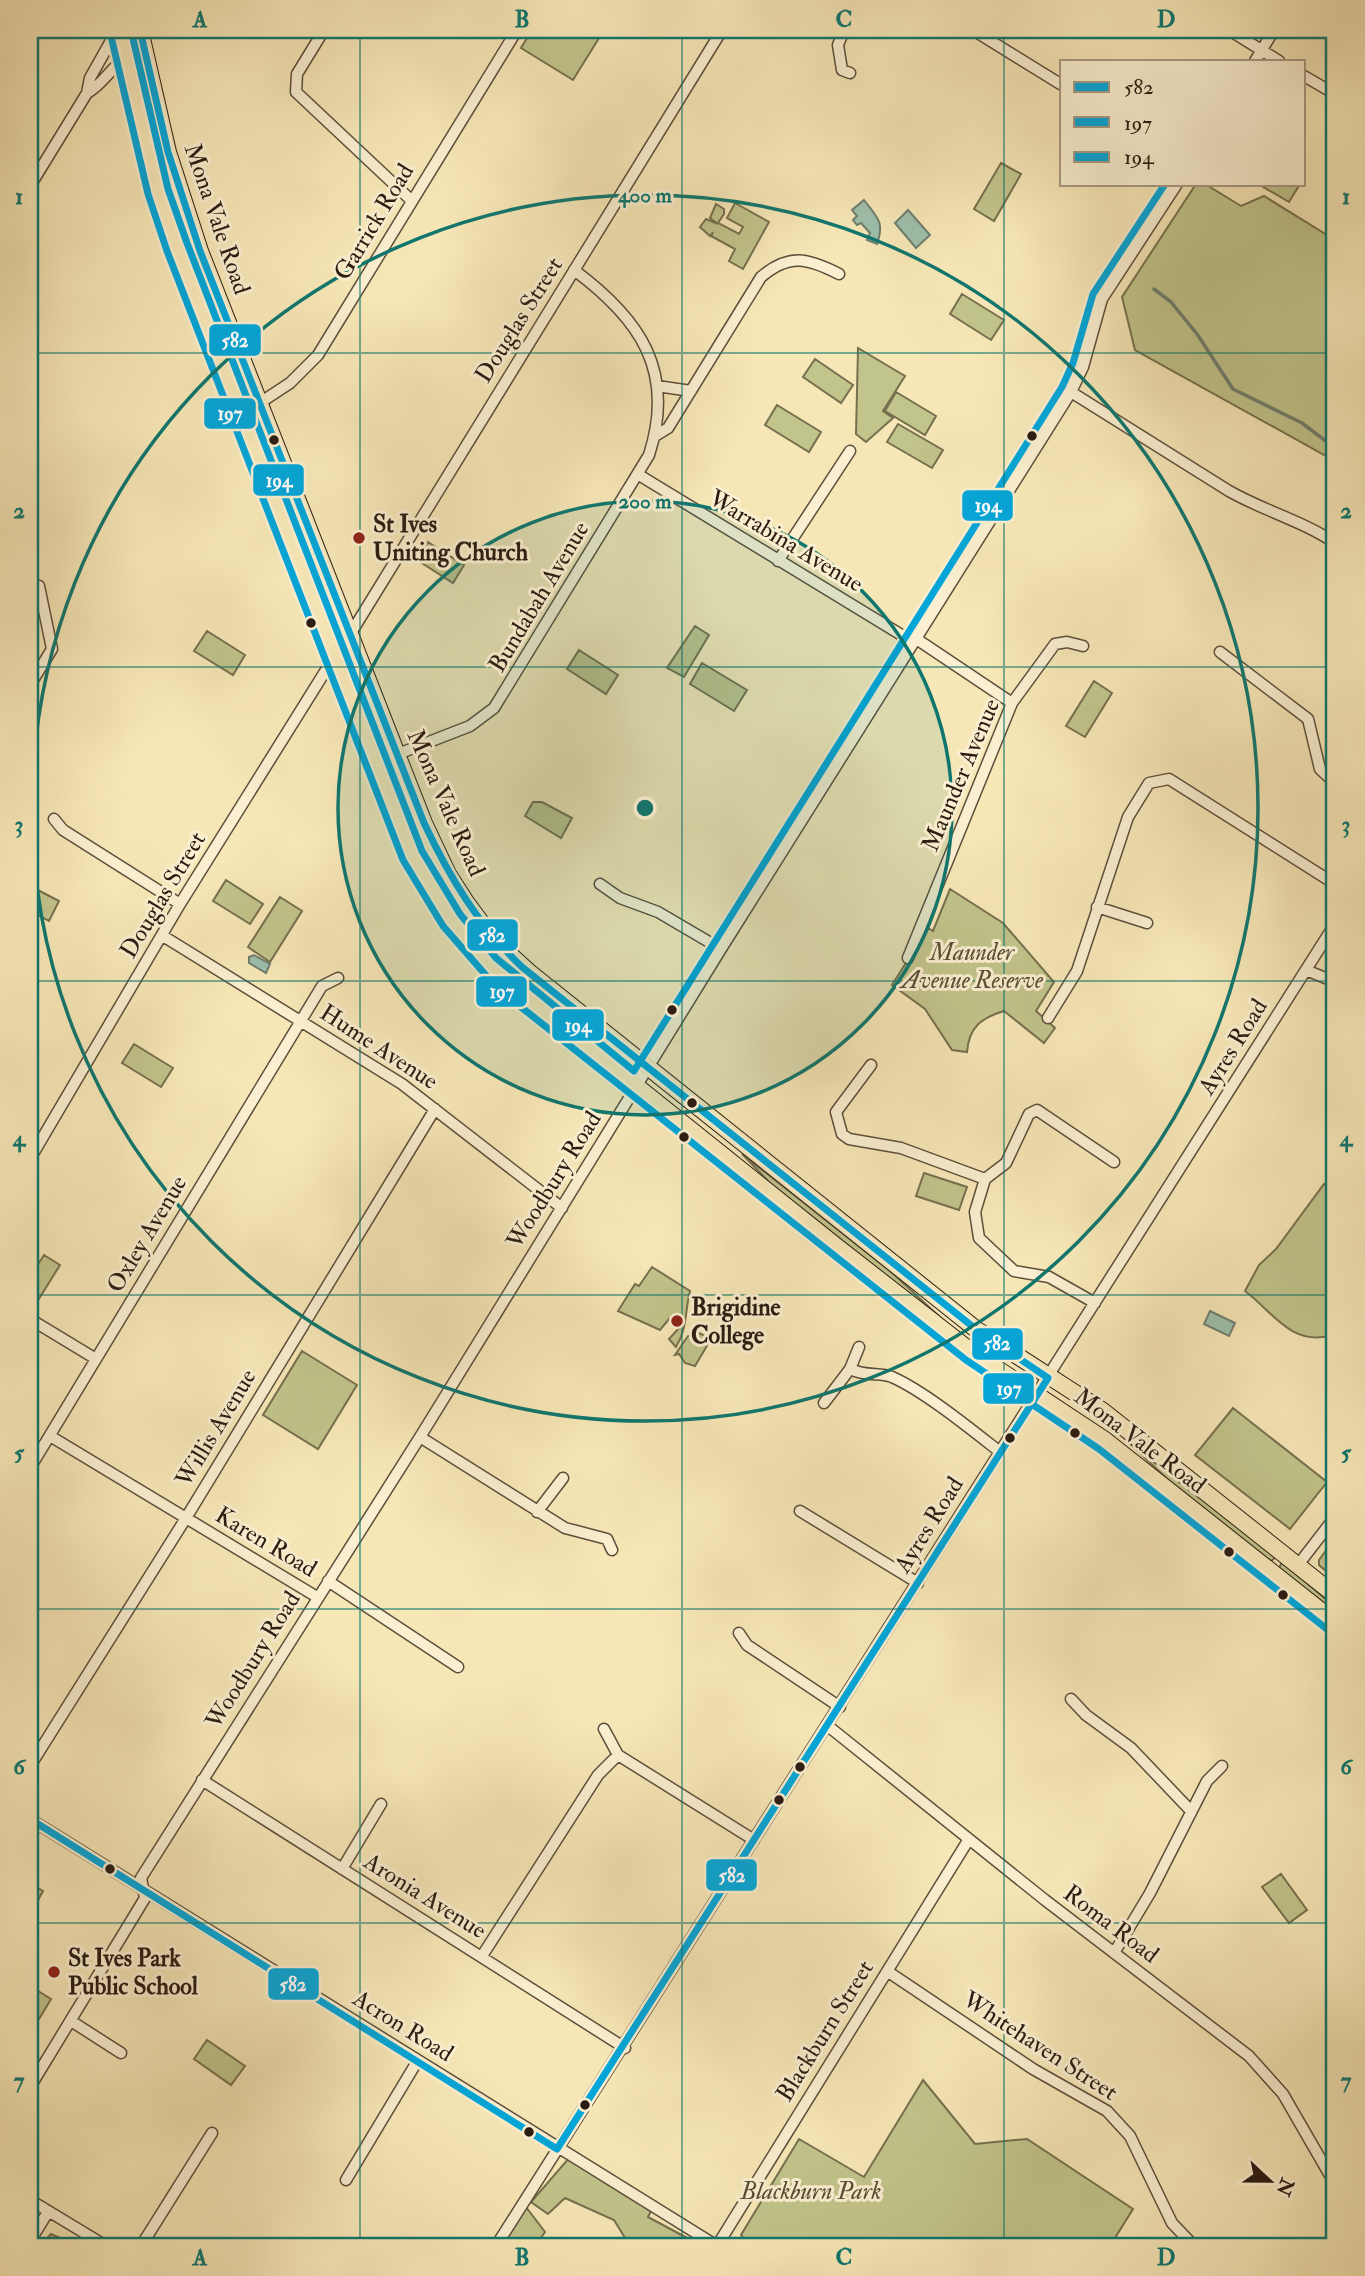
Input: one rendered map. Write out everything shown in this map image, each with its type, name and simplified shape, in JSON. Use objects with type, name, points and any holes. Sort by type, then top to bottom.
[{"type":"highway","name":"Mona Vale Road","points":[[118,30],[158,192],[177,247],[413,856],[451,920],[504,980],[947,1334],[1105,1440],[1335,1622]]},
{"type":"highway","name":"Mona Vale Road","points":[[140,30],[184,205],[261,404],[448,874],[495,941],[522,967],[648,1070],[977,1330],[1103,1411],[1335,1595]]},
{"type":"street","points":[[30,187],[87,93],[90,78],[118,30]]},
{"type":"street","points":[[324,30],[297,74],[296,92],[412,201]]},
{"type":"street","name":"Garrick Road","points":[[243,414],[290,383],[318,355],[517,30]]},
{"type":"street","name":"Douglas Street","points":[[351,633],[722,30]]},
{"type":"street","points":[[844,30],[838,45],[842,70],[850,73]]},
{"type":"street","points":[[973,30],[1060,84]]},
{"type":"street","points":[[1229,30],[1277,60]]},
{"type":"street","points":[[1256,60],[1274,30]]},
{"type":"street","points":[[87,93],[100,86],[113,68],[127,58]]},
{"type":"street","points":[[1306,77],[1335,94]]},
{"type":"street","name":"Woodbury Road","points":[[30,2087],[144,1900],[141,1878],[420,1437],[721,949],[1071,392],[1083,367],[1102,299],[1176,186]]},
{"type":"street","name":"Bundabah Avenue","points":[[398,754],[470,726],[494,708],[639,475],[655,436],[668,428],[761,277],[778,262],[810,262],[839,274]]},
{"type":"street","points":[[574,270],[622,310],[639,332],[650,355],[657,386],[655,436]]},
{"type":"street","points":[[657,386],[691,391]]},
{"type":"street","points":[[1071,392],[1229,491],[1256,506],[1315,530],[1335,543]]},
{"type":"street","points":[[778,561],[850,450]]},
{"type":"street","name":"Warrabina Avenue","points":[[639,475],[1012,702]]},
{"type":"street","points":[[30,685],[52,649],[39,586]]},
{"type":"street","name":"Maunder Avenue","points":[[908,958],[1012,702],[1055,643],[1067,642],[1083,646]]},
{"type":"street","points":[[1220,652],[1308,719],[1320,769],[1335,783]]},
{"type":"street","name":"Douglas Street","points":[[30,1159],[180,904],[336,654]]},
{"type":"street","points":[[1048,1018],[1077,971],[1128,817],[1150,783],[1169,779],[1335,884]]},
{"type":"street","points":[[54,819],[63,830],[180,904]]},
{"type":"street","points":[[600,884],[620,898],[659,912],[721,949]]},
{"type":"street","points":[[1097,907],[1147,923]]},
{"type":"street","name":"Ayres Road","points":[[496,2246],[625,2048],[1335,924]]},
{"type":"street","name":"Hume Avenue","points":[[163,936],[402,1084],[562,1208]]},
{"type":"street","points":[[1306,970],[1335,982]]},
{"type":"street","name":"Oxley Avenue","points":[[30,1468],[322,986],[338,978]]},
{"type":"street","points":[[871,1065],[836,1112],[842,1134],[860,1142],[901,1149],[985,1179]]},
{"type":"street","name":"Willis Avenue","points":[[30,1766],[186,1518],[435,1109]]},
{"type":"street","points":[[1095,1303],[1049,1277],[1014,1271],[979,1238],[975,1212],[985,1179],[1006,1163],[1029,1114],[1037,1110],[1115,1162]]},
{"type":"street","points":[[30,1319],[96,1359]]},
{"type":"street","points":[[824,1403],[850,1369],[859,1347]]},
{"type":"street","points":[[850,1369],[864,1376],[890,1377],[961,1422],[1000,1452]]},
{"type":"street","name":"Karen Road","points":[[50,1436],[317,1597]]},
{"type":"street","points":[[420,1437],[565,1528],[607,1539],[612,1550]]},
{"type":"street","points":[[537,1512],[563,1478]]},
{"type":"street","points":[[800,1511],[918,1583]]},
{"type":"street","points":[[1298,1565],[1335,1517]]},
{"type":"street","points":[[328,1581],[458,1667]]},
{"type":"street","points":[[739,1633],[747,1645],[840,1706]]},
{"type":"street","points":[[1071,1699],[1086,1716],[1131,1748],[1191,1811]]},
{"type":"street","name":"Roma Road","points":[[828,1726],[968,1839],[1249,2056],[1283,2094],[1335,2184]]},
{"type":"street","points":[[604,1729],[618,1755],[754,1840]]},
{"type":"street","points":[[482,1956],[598,1775],[618,1755]]},
{"type":"street","points":[[1114,1953],[1150,1893],[1207,1781],[1222,1766]]},
{"type":"street","name":"Aronia Avenue","points":[[202,1780],[625,2048]]},
{"type":"street","points":[[342,1869],[381,1804]]},
{"type":"street","name":"Acron Road","points":[[30,1819],[717,2246]]},
{"type":"street","name":"Blackburn Street","points":[[717,2246],[968,1839]]},
{"type":"street","name":"Whitehaven Street","points":[[887,1970],[1034,2069],[1107,2111],[1130,2136],[1172,2223],[1195,2246]]},
{"type":"street","points":[[71,2021],[121,2053]]},
{"type":"street","points":[[346,2180],[418,2060]]},
{"type":"street","points":[[141,2246],[212,2133]]},
{"type":"street","points":[[30,2200],[106,2246]]},
{"type":"street","points":[[30,2241],[48,2212]]},
{"type":"green space","points":[[532,30],[604,30],[573,80],[521,48]]},
{"type":"green space","points":[[1001,163],[1021,174],[994,221],[974,209]]},
{"type":"green space","points":[[1195,186],[1208,186],[1241,206],[1264,196],[1335,240],[1335,461],[1135,350],[1122,297]]},
{"type":"green space","points":[[1261,186],[1299,186],[1289,202]]},
{"type":"green space","points":[[735,203],[769,222],[743,269],[729,261],[735,249],[711,236],[713,232],[710,236],[700,227],[706,219],[718,224],[710,218],[716,204],[724,209],[718,223],[739,234],[743,227],[727,218]]},
{"type":"green space","points":[[962,294],[1004,320],[991,340],[950,314]]},
{"type":"green space","points":[[858,348],[905,376],[883,411],[893,418],[866,442],[856,434]]},
{"type":"green space","points":[[815,359],[853,385],[841,403],[803,377]]},
{"type":"green space","points":[[896,392],[936,416],[925,435],[885,411]]},
{"type":"green space","points":[[777,405],[821,432],[809,452],[765,425]]},
{"type":"green space","points":[[898,424],[943,450],[932,468],[887,442]]},
{"type":"green space","points":[[428,542],[464,565],[453,583],[417,560]]},
{"type":"green space","points":[[695,626],[709,635],[684,677],[667,668]]},
{"type":"green space","points":[[207,631],[245,655],[233,675],[194,651]]},
{"type":"green space","points":[[579,650],[618,675],[606,694],[567,669]]},
{"type":"green space","points":[[702,663],[747,690],[734,711],[690,684]]},
{"type":"green space","points":[[1094,681],[1112,693],[1085,737],[1066,726]]},
{"type":"green space","points":[[533,802],[542,802],[572,818],[561,838],[525,816]]},
{"type":"green space","points":[[226,880],[263,904],[250,924],[213,901]]},
{"type":"green space","points":[[30,886],[59,901],[49,921],[30,911]]},
{"type":"green space","name":"Maunder Avenue Reserve","points":[[950,889],[1003,923],[1054,982],[1036,1011],[1055,1028],[1044,1043],[1004,1011],[978,1025],[970,1036],[967,1052],[952,1050],[925,1009],[892,985],[928,928],[933,931]]},
{"type":"green space","points":[[280,897],[302,911],[270,962],[248,947]]},
{"type":"green space","points":[[134,1044],[173,1068],[161,1087],[122,1063]]},
{"type":"green space","points":[[742,1154],[889,1270],[953,1329],[771,1184]]},
{"type":"green space","points":[[924,1173],[967,1187],[959,1210],[916,1196]]},
{"type":"green space","points":[[1324,1184],[1335,1192],[1335,1357],[1329,1336],[1303,1336],[1292,1331],[1245,1291],[1259,1265],[1276,1249]]},
{"type":"green space","points":[[44,1255],[60,1265],[37,1302],[30,1298],[30,1277]]},
{"type":"green space","points":[[652,1267],[690,1291],[684,1327],[676,1347],[669,1339],[679,1328],[669,1319],[660,1330],[618,1311],[635,1284],[639,1286]]},
{"type":"green space","points":[[699,1333],[711,1339],[695,1366],[685,1363],[679,1354],[675,1355],[688,1336]]},
{"type":"green space","points":[[302,1351],[357,1385],[318,1449],[263,1415]]},
{"type":"green space","points":[[1233,1408],[1327,1482],[1290,1529],[1195,1455]]},
{"type":"green space","points":[[1121,1435],[1276,1557],[1271,1561],[1263,1555],[1166,1478]]},
{"type":"green space","points":[[1335,1538],[1335,1579],[1319,1565],[1319,1560]]},
{"type":"green space","points":[[1282,1562],[1335,1607],[1335,1612],[1279,1568]]},
{"type":"green space","points":[[1281,1874],[1307,1910],[1289,1923],[1262,1887]]},
{"type":"green space","points":[[30,1883],[43,1891],[30,1915]]},
{"type":"green space","points":[[30,1986],[51,1999],[30,2034]]},
{"type":"green space","points":[[207,2040],[245,2066],[231,2085],[194,2059]]},
{"type":"green space","name":"Blackburn Park","points":[[923,2080],[975,2144],[1027,2139],[1133,2209],[1110,2246],[750,2246],[741,2235],[799,2139],[864,2177]]},
{"type":"green space","points":[[569,2158],[651,2211],[648,2217],[702,2246],[630,2246],[614,2220],[565,2198],[548,2214],[531,2202]]},
{"type":"green space","points":[[526,2207],[545,2232],[535,2246],[502,2246]]},
{"type":"green space","points":[[51,2234],[78,2246],[40,2246]]},
{"type":"shaded area","points":[[864,200],[880,225],[877,244],[867,240],[870,233],[861,223],[857,225],[853,220],[857,216],[852,210]]},
{"type":"shaded area","points":[[908,210],[930,235],[916,248],[895,223]]},
{"type":"shaded area","points":[[254,955],[270,964],[266,973],[249,963],[249,957]]},
{"type":"shaded area","points":[[1210,1311],[1235,1323],[1229,1336],[1204,1324]]},
{"type":"waterway","points":[[1154,289],[1171,302],[1197,334],[1233,389],[1302,423],[1335,448]]},
{"type":"transit line","name":"194","points":[[131,30],[168,189],[187,243],[422,851],[460,914],[496,958],[634,1071],[1062,387],[1073,363],[1093,294],[1164,186]]},
{"type":"transit line","name":"582","points":[[140,30],[168,152],[200,251],[424,823],[466,900],[492,935],[522,967],[977,1330],[1048,1378],[557,2149]]},
{"type":"transit line","name":"197","points":[[110,32],[148,194],[167,251],[403,860],[443,926],[497,988],[966,1360],[1099,1449],[1328,1630]]},
{"type":"transit line","name":"582","points":[[30,1819],[557,2149]]},
{"type":"place","name":"St Ives Uniting Church","points":[[359,538]]},
{"type":"place","name":"Brigidine College","points":[[677,1321]]},
{"type":"place","name":"St Ives Park Public School","points":[[54,1972]]}]
